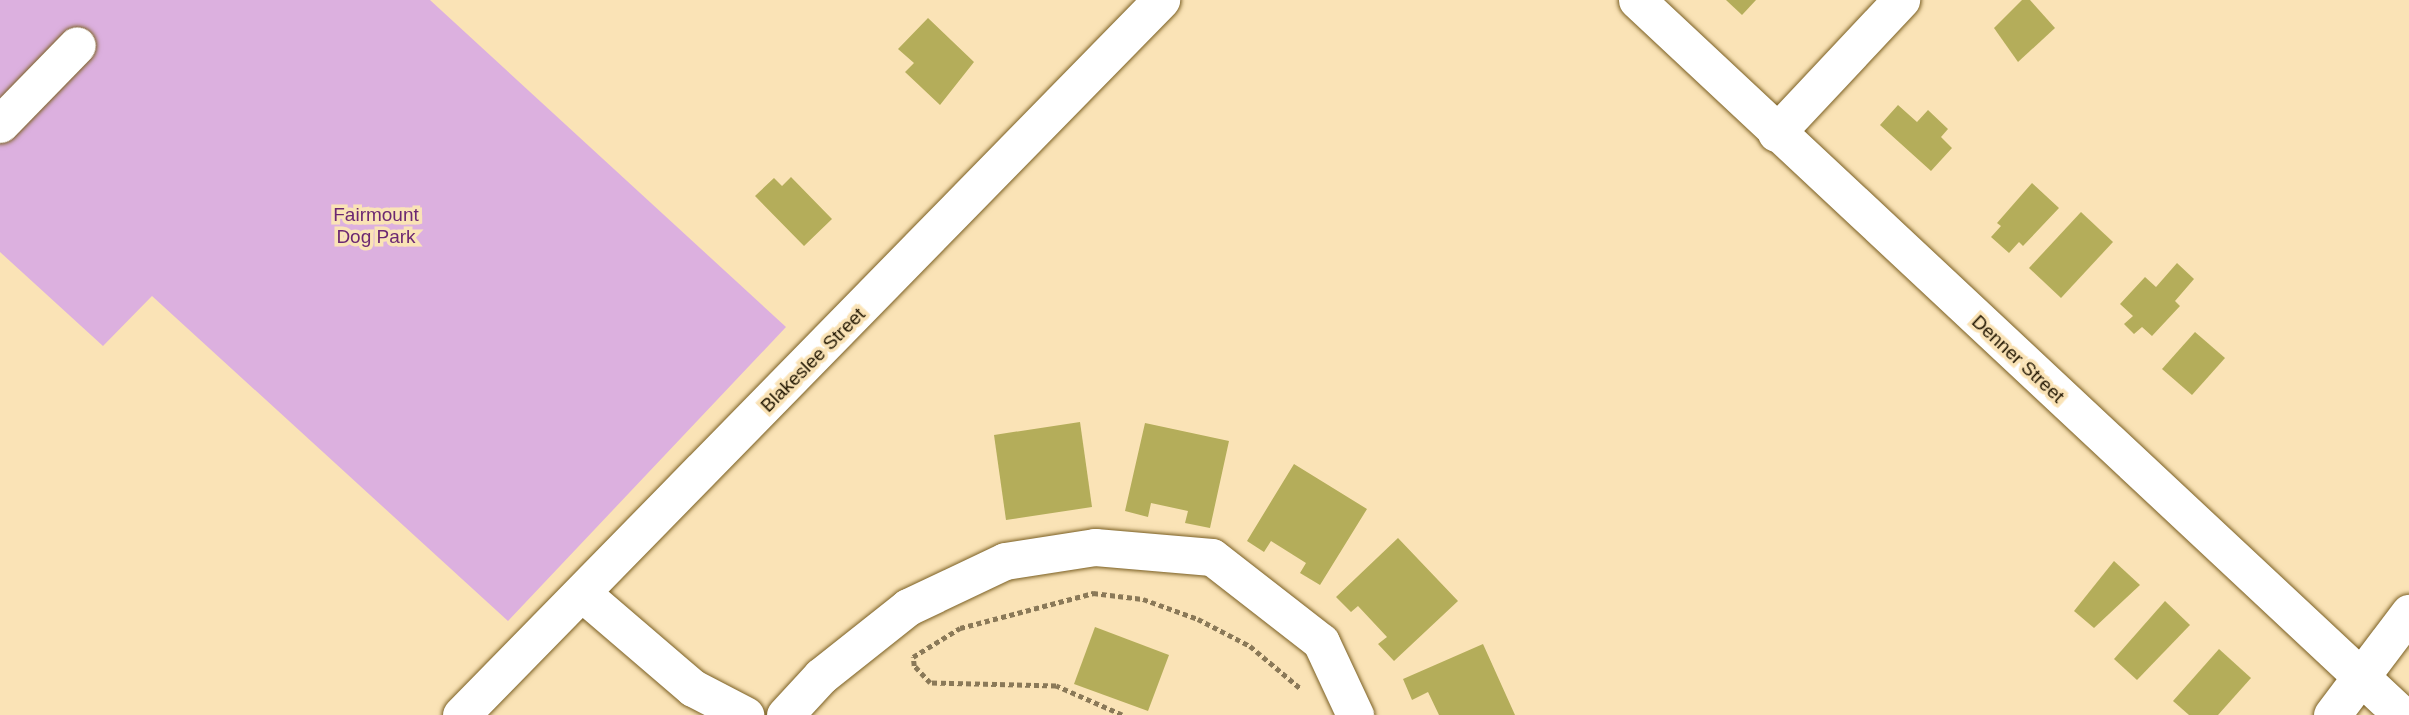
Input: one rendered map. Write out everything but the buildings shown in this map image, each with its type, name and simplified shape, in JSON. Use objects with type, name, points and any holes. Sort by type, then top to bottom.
[{"type":"street","name":"Blakeslee Street","points":[[461,715],[1161,0]]},
{"type":"street","name":"Denner Street","points":[[1637,0],[1776,133],[2402,715]]},
{"type":"street","points":[[1776,133],[1901,0]]},
{"type":"street","points":[[0,124],[77,45]]},
{"type":"street","points":[[785,715],[821,676],[908,607],[1005,561],[1095,547],[1212,557],[1321,642],[1355,715]]},
{"type":"street","points":[[582,593],[693,688],[745,715]]},
{"type":"street","points":[[2332,715],[2409,613]]},
{"type":"path","points":[[1122,715],[1056,686],[930,683],[914,666],[913,656],[960,628],[1093,593],[1143,599],[1198,619],[1250,646],[1291,676],[1305,694]]},
{"type":"green space","name":"Fairmount Dog Park","points":[[0,0],[430,0],[786,327],[508,621],[152,296],[103,346],[0,252]]}]
